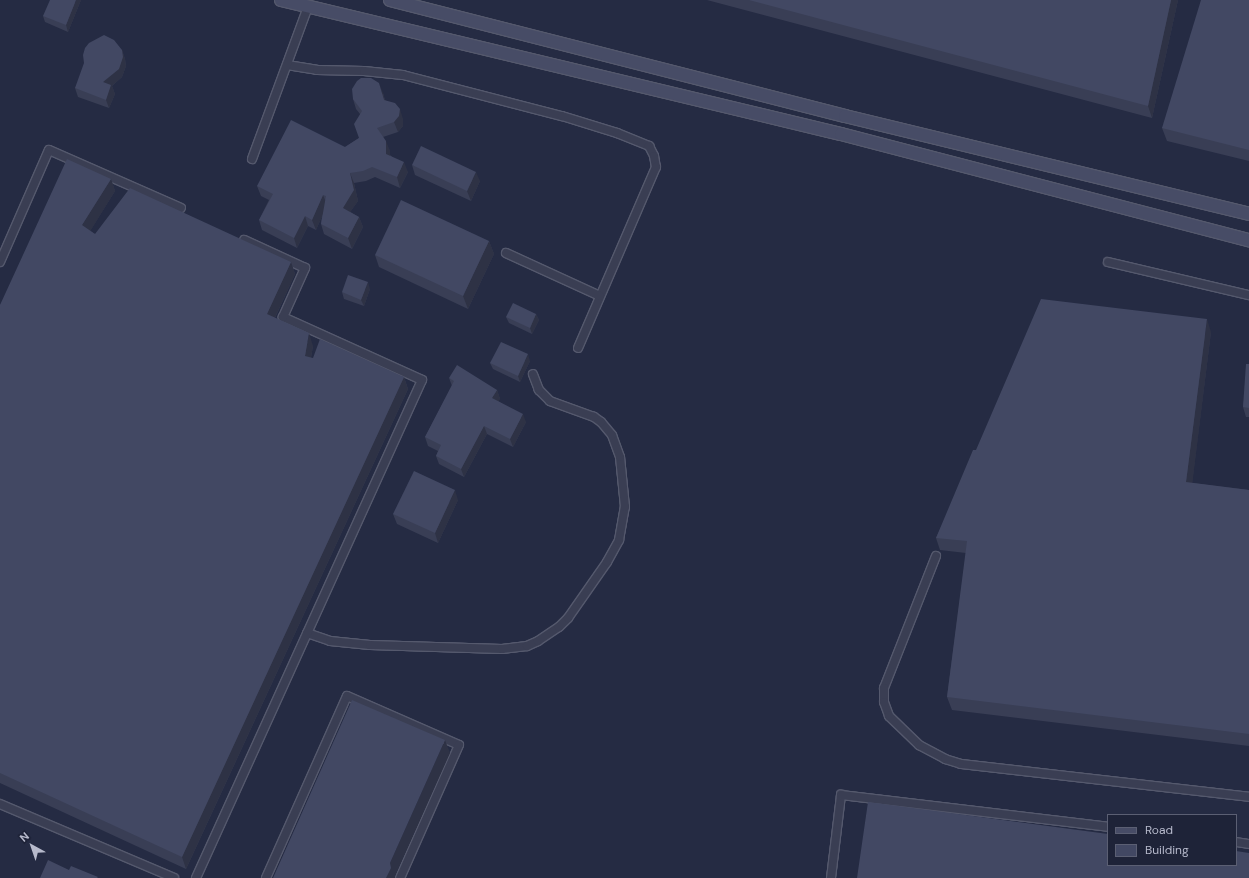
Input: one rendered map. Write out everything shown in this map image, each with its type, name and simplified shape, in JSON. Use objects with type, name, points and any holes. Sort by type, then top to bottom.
[{"type":"street","points":[[281,0],[309,3],[841,134],[1249,240]]},
{"type":"street","points":[[390,0],[845,116],[1249,214]]},
{"type":"street","points":[[841,134],[845,116]]},
{"type":"lane","points":[[252,159],[309,3]]},
{"type":"lane","points":[[287,65],[318,70],[364,71],[403,75],[562,116],[617,133],[649,146],[654,156],[656,168],[578,348]]},
{"type":"lane","points":[[0,262],[50,150],[181,208]]},
{"type":"lane","points":[[196,878],[422,380],[283,317],[305,268],[244,240]]},
{"type":"lane","points":[[506,253],[600,296]]},
{"type":"lane","points":[[1108,262],[1249,294]]},
{"type":"lane","points":[[307,633],[330,641],[357,644],[418,648],[502,649],[527,646],[538,641],[559,627],[568,618],[607,562],[619,540],[625,508],[620,457],[612,435],[601,422],[594,417],[550,401],[539,390],[533,374]]},
{"type":"lane","points":[[936,556],[884,688],[884,702],[889,716],[919,745],[945,759],[961,764],[1249,797]]},
{"type":"lane","points":[[266,878],[347,696],[459,745],[400,878]]},
{"type":"lane","points":[[831,878],[842,795],[1107,827]]},
{"type":"lane","points":[[0,804],[174,878]]},
{"type":"lane","points":[[1237,842],[1249,844]]},
{"type":"building","points":[[50,0],[76,0],[66,25],[43,16]]},
{"type":"building","points":[[749,0],[1171,0],[1148,106]]},
{"type":"building","points":[[1201,0],[1249,0],[1249,150],[1162,128]]},
{"type":"building","points":[[104,35],[114,40],[122,50],[123,57],[119,69],[103,82],[111,85],[106,100],[75,88],[84,63],[83,55],[85,48],[89,43]]},
{"type":"building","points":[[361,78],[371,78],[379,83],[384,100],[395,103],[400,109],[399,116],[394,122],[377,128],[386,141],[386,154],[404,162],[397,177],[372,167],[363,171],[350,173],[354,190],[343,208],[359,217],[348,238],[321,224],[326,196],[323,195],[312,220],[305,216],[294,238],[259,220],[273,194],[257,186],[291,120],[345,147],[359,138],[354,124],[362,111],[353,99],[352,89]]},
{"type":"building","points":[[421,146],[476,172],[467,191],[412,165]]},
{"type":"building","points":[[67,159],[111,179],[82,225],[95,234],[130,188],[291,262],[267,314],[309,333],[305,356],[313,358],[320,339],[404,377],[182,857],[0,773],[0,305]]},
{"type":"building","points":[[401,200],[489,241],[463,296],[375,255]]},
{"type":"building","points":[[348,275],[368,282],[361,300],[342,292]]},
{"type":"building","points":[[1041,299],[1207,319],[1186,482],[1249,490],[1249,734],[947,697],[967,541],[936,538],[973,450],[976,450]]},
{"type":"building","points":[[513,303],[536,314],[530,328],[506,317]]},
{"type":"building","points":[[501,342],[528,354],[518,376],[490,363]]},
{"type":"building","points":[[1246,364],[1249,364],[1249,408],[1243,407]]},
{"type":"building","points":[[457,365],[497,390],[492,398],[523,414],[510,439],[484,426],[461,469],[436,456],[441,445],[425,437],[454,381],[449,378]]},
{"type":"building","points":[[414,471],[455,490],[435,533],[393,514]]},
{"type":"building","points":[[352,700],[445,740],[390,863],[391,868],[386,878],[273,878]]},
{"type":"building","points":[[868,802],[1107,834],[1107,866],[1237,866],[1237,851],[1249,853],[1249,878],[857,878]]},
{"type":"building","points":[[48,860],[69,870],[71,866],[98,877],[40,878]]}]
